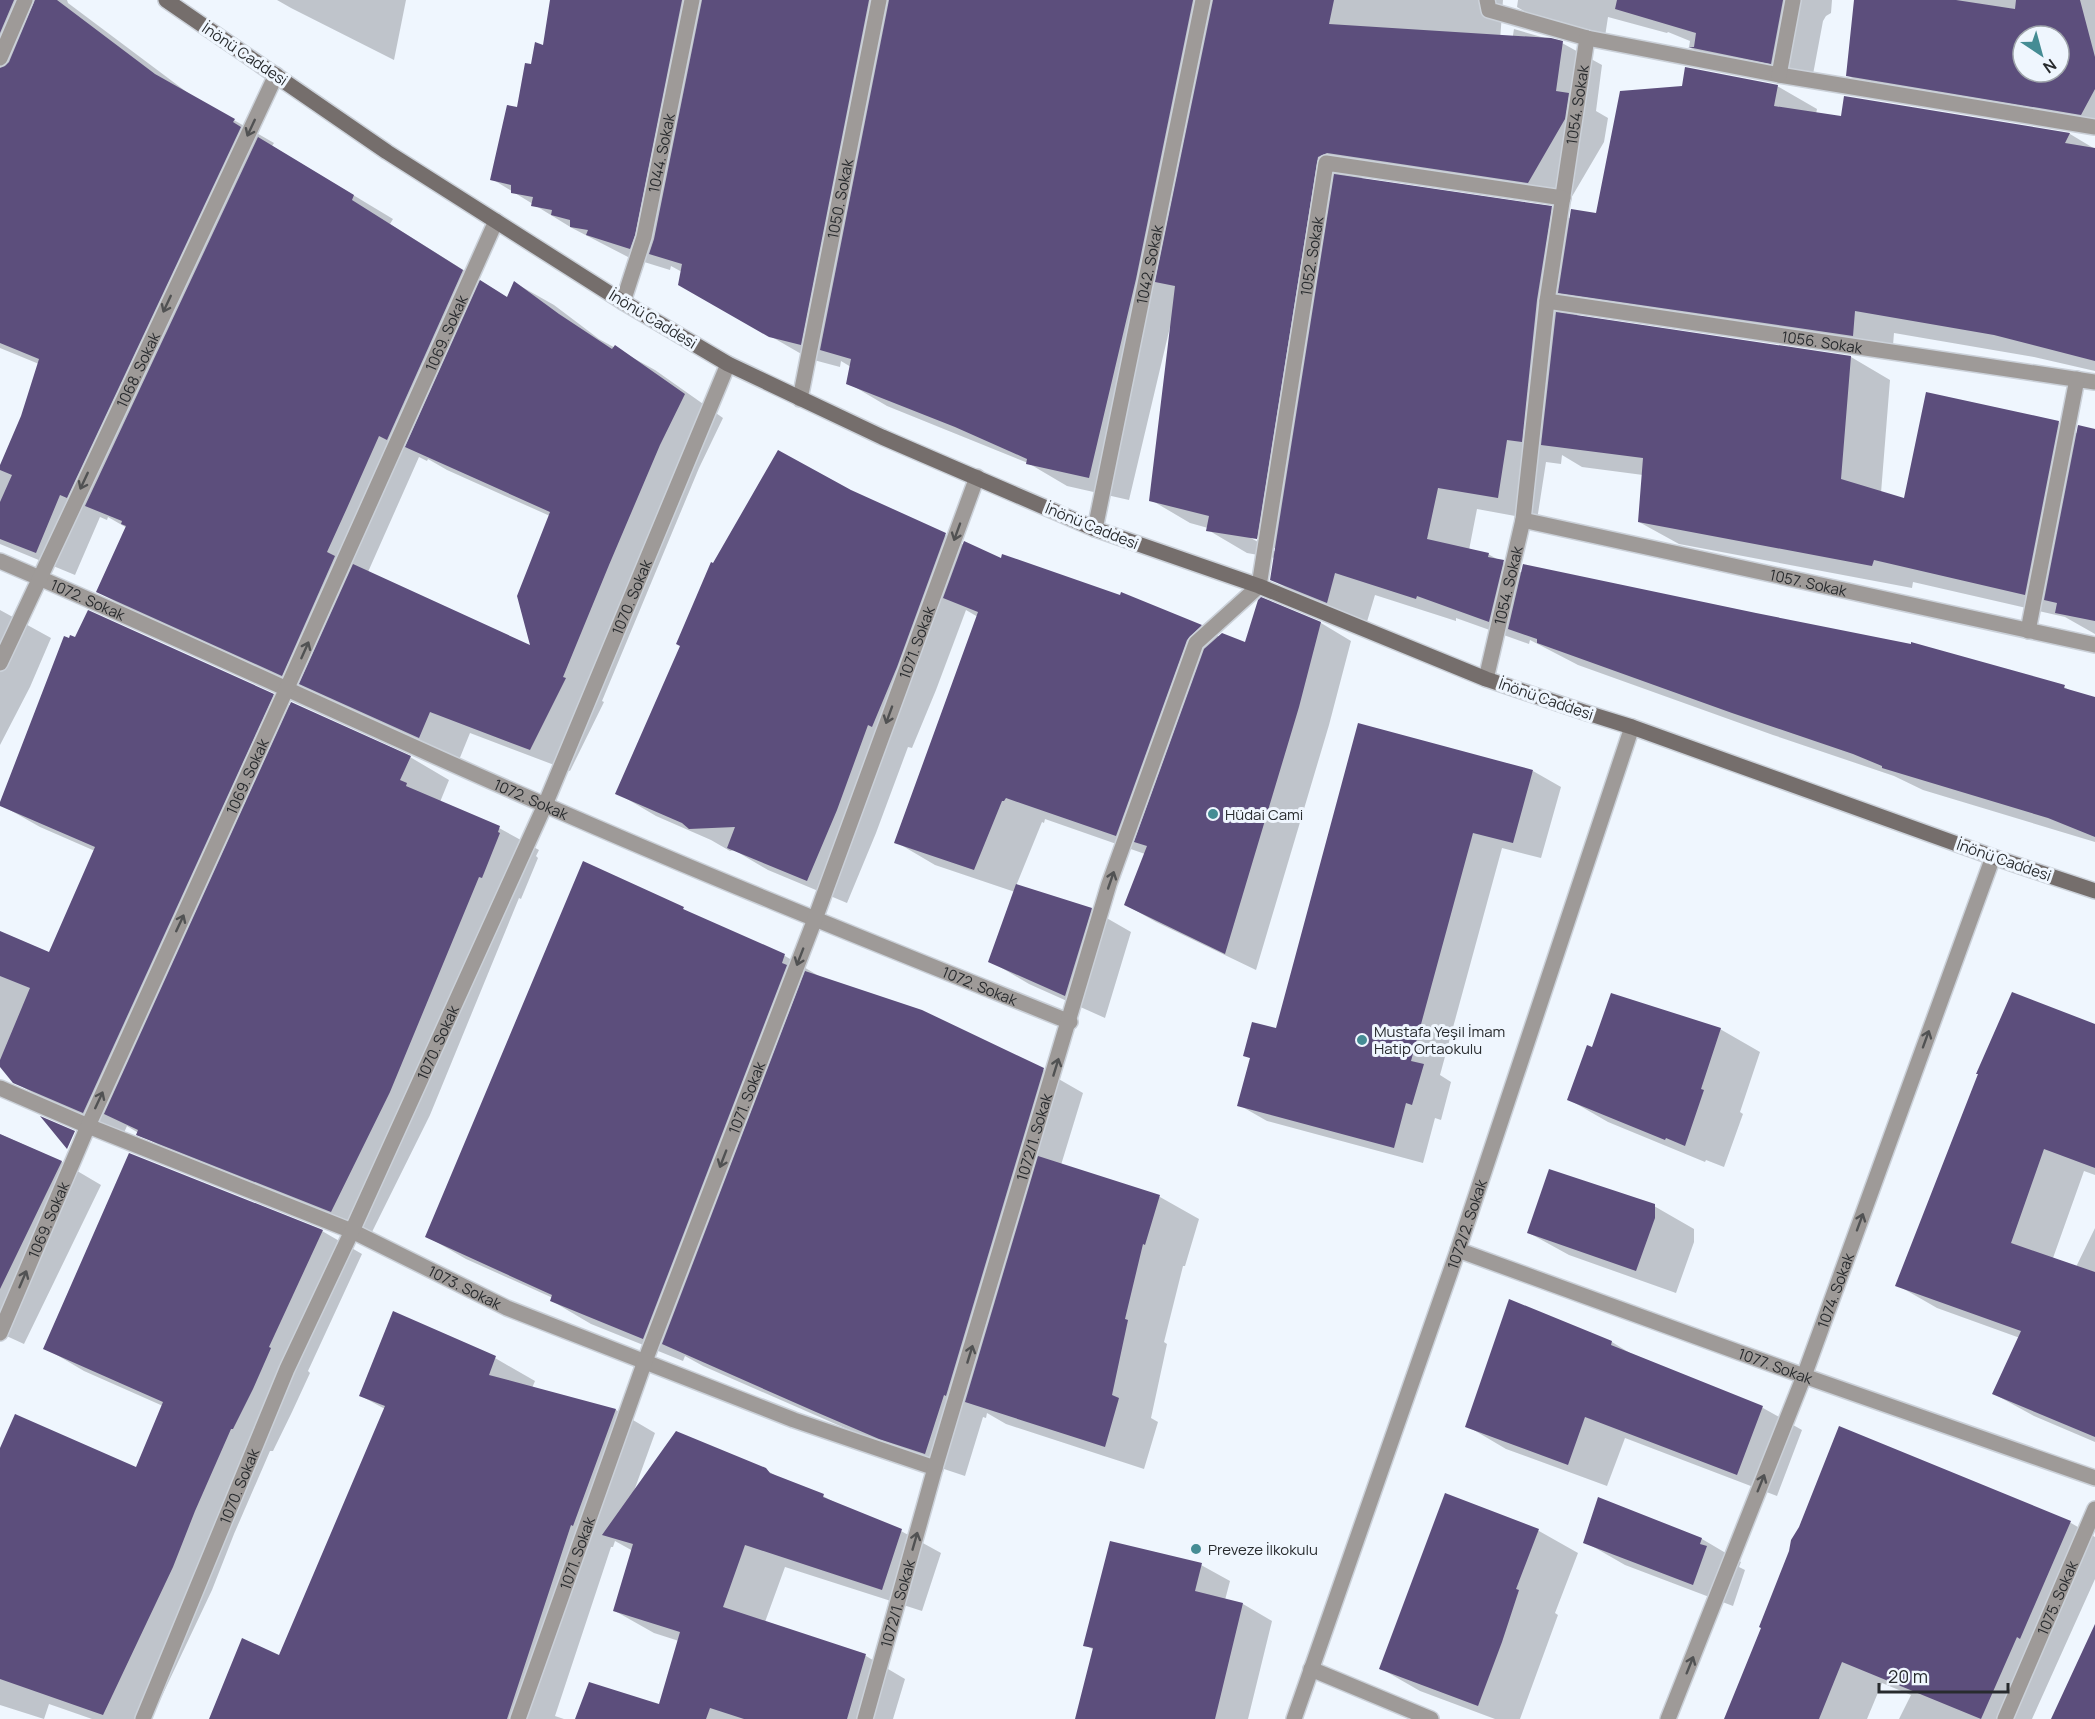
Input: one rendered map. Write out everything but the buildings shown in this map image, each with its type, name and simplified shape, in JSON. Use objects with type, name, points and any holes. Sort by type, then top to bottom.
[{"type":"street","points":[[0,58],[25,0]]},
{"type":"street","name":"İnönü Caddesi","points":[[166,0],[387,152],[623,302],[728,364],[800,399],[1095,529],[1259,585],[1486,679],[1632,727],[1993,857],[2095,891]]},
{"type":"street","name":"1044. Sokak","points":[[623,302],[644,237],[692,0]]},
{"type":"street","name":"1050. Sokak","points":[[800,399],[879,0]]},
{"type":"street","name":"1042. Sokak","points":[[1095,529],[1203,0]]},
{"type":"street","points":[[1487,0],[1489,10],[1587,38],[1779,75],[2095,127]]},
{"type":"street","points":[[1779,75],[1793,0]]},
{"type":"street","name":"1054. Sokak","points":[[1486,679],[1523,520],[1547,301],[1587,38]]},
{"type":"street","name":"1068. Sokak","points":[[0,663],[276,75]]},
{"type":"street","name":"1052. Sokak","points":[[1259,585],[1326,163],[1563,198]]},
{"type":"street","name":"1069. Sokak","points":[[0,1333],[88,1126],[496,221]]},
{"type":"street","name":"1056. Sokak","points":[[1547,301],[2095,382]]},
{"type":"street","name":"1070. Sokak","points":[[144,1719],[287,1369],[545,805],[728,364]]},
{"type":"street","points":[[2028,631],[2077,379]]},
{"type":"street","name":"1071. Sokak","points":[[518,1719],[645,1361],[814,919],[977,477]]},
{"type":"street","name":"1057. Sokak","points":[[1523,520],[2095,645]]},
{"type":"street","name":"1072. Sokak","points":[[0,561],[545,805],[814,919],[1070,1022]]},
{"type":"street","name":"1072/1. Sokak","points":[[865,1719],[935,1468],[1070,1022],[1109,884],[1196,643],[1259,585]]},
{"type":"street","name":"1072/2. Sokak","points":[[1294,1719],[1458,1250],[1632,727]]},
{"type":"street","name":"1074. Sokak","points":[[1668,1719],[1804,1376],[1993,857]]},
{"type":"street","name":"1073. Sokak","points":[[0,1088],[88,1126],[352,1231],[507,1308],[794,1420],[935,1468]]},
{"type":"street","name":"1077. Sokak","points":[[1458,1250],[1804,1376],[2095,1478]]},
{"type":"street","name":"1075. Sokak","points":[[2005,1719],[2095,1509]]},
{"type":"street","points":[[1311,1669],[1431,1719]]},
{"type":"place","name":"Hüdai Cami","points":[[1213,814]]},
{"type":"place","name":"Mustafa Yeşil İmam Hatip Ortaokulu","points":[[1362,1040]]},
{"type":"place","name":"Preveze İlkokulu","points":[[1196,1549]]}]
